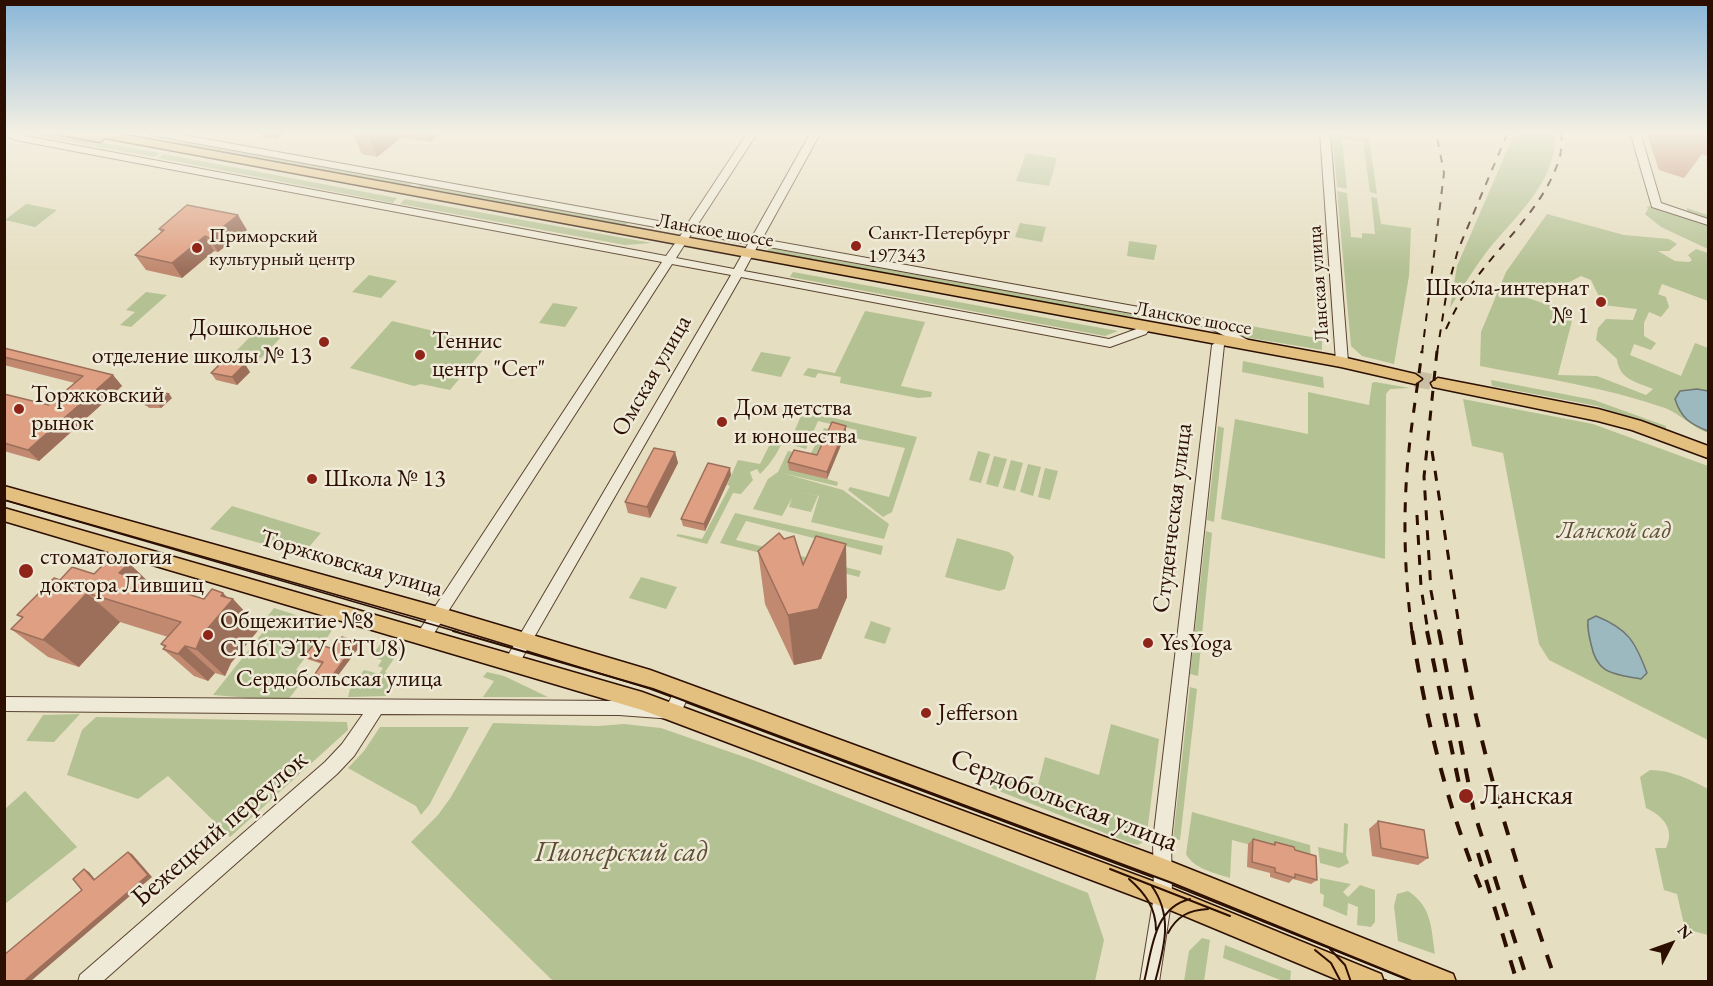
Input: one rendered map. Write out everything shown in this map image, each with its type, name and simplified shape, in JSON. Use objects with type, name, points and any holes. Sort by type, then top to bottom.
[{"type":"main road","name":"Ланское шоссе","points":[[329,178],[683,239]]},
{"type":"main road","name":"Ланское шоссе","points":[[344,178],[1342,362],[1415,379]]},
{"type":"main road","name":"Ланское шоссе","points":[[750,251],[1142,331],[1342,368],[1361,368]]},
{"type":"main road","points":[[1438,383],[1584,411],[1636,425],[1708,452]]},
{"type":"main road","points":[[1611,419],[1635,432],[1708,459]]},
{"type":"main road","name":"Торжковская улица","points":[[4,492],[438,615],[683,690]]},
{"type":"main road","name":"Торжковская улица","points":[[4,514],[512,662],[673,712]]},
{"type":"main road","name":"Сердобольская улица","points":[[683,690],[1162,869],[1445,981]]},
{"type":"main road","name":"Сердобольская улица","points":[[673,712],[1163,896],[1373,981]]},
{"type":"street","points":[[233,178],[1110,343],[1142,331]]},
{"type":"street","points":[[380,178],[750,251]]},
{"type":"street","name":"Омская улица","points":[[424,636],[723,178]]},
{"type":"street","name":"Омская улица","points":[[512,662],[790,178]]},
{"type":"street","name":"Ланская улица","points":[[1328,178],[1342,362]]},
{"type":"street","points":[[1648,178],[1656,205],[1708,222]]},
{"type":"street","name":"Студенческая улица","points":[[1149,981],[1163,896],[1162,840],[1218,345]]},
{"type":"street","points":[[673,712],[683,690]]},
{"type":"street","name":"Сердобольская улица","points":[[4,704],[619,708],[673,712]]},
{"type":"street","name":"Бежецкий переулок","points":[[87,981],[331,768],[348,750],[377,706]]},
{"type":"green space","points":[[263,178],[291,178],[397,198],[393,203]]},
{"type":"green space","points":[[365,178],[385,178],[412,183],[409,186]]},
{"type":"green space","points":[[1017,178],[1051,178],[1049,186],[1016,181]]},
{"type":"green space","points":[[1336,178],[1346,178],[1347,189],[1337,187]]},
{"type":"green space","points":[[1368,178],[1375,178],[1377,194],[1370,192]]},
{"type":"green space","points":[[1495,178],[1544,178],[1533,196],[1483,257],[1450,308],[1457,266]]},
{"type":"green space","points":[[421,184],[629,222],[626,225],[417,188]]},
{"type":"green space","points":[[1337,191],[1347,193],[1351,237],[1362,238],[1362,233],[1375,234],[1371,197],[1377,198],[1381,224],[1411,228],[1409,276],[1394,364],[1362,356],[1351,346]]},
{"type":"green space","points":[[405,199],[652,243],[625,245],[400,204]]},
{"type":"green space","points":[[26,204],[57,210],[35,227],[5,220]]},
{"type":"green space","points":[[1647,206],[1687,212],[1687,208],[1708,215],[1708,249],[1661,227],[1645,214]]},
{"type":"green space","name":"Школа-интернат № 1","points":[[1547,214],[1624,235],[1669,239],[1677,244],[1669,251],[1658,251],[1675,261],[1689,262],[1692,260],[1688,255],[1696,249],[1708,253],[1708,301],[1662,284],[1658,294],[1666,297],[1669,307],[1661,317],[1649,312],[1644,323],[1644,336],[1656,343],[1651,350],[1634,344],[1630,355],[1681,376],[1695,343],[1708,348],[1708,391],[1697,389],[1698,427],[1708,433],[1665,408],[1620,394],[1480,366],[1481,332],[1506,272]],"holes":[[[1581,276],[1591,280],[1603,305],[1637,309],[1633,320],[1606,319],[1598,328],[1596,340],[1617,359],[1618,366],[1625,375],[1653,389],[1646,395],[1597,376],[1558,375],[1574,313],[1515,294],[1522,287],[1551,297],[1556,284],[1562,286]]]},
{"type":"green space","points":[[1020,223],[1046,227],[1042,242],[1015,237]]},
{"type":"green space","points":[[1129,241],[1157,245],[1154,260],[1127,256]]},
{"type":"green space","points":[[769,248],[1142,316],[1141,318],[1089,311],[767,252]]},
{"type":"green space","points":[[793,272],[1118,331],[1105,336],[790,277]]},
{"type":"green space","points":[[369,275],[397,281],[381,298],[352,292]]},
{"type":"green space","points":[[146,292],[167,295],[131,327],[120,325],[135,312],[126,310]]},
{"type":"green space","points":[[553,303],[578,307],[565,327],[539,323]]},
{"type":"green space","points":[[865,311],[925,322],[901,386],[932,392],[931,397],[918,398],[840,383],[841,377],[818,373],[815,378],[803,375],[808,368],[835,373]]},
{"type":"green space","name":"Теннис центр \"Сет\"","points":[[392,321],[488,344],[450,390],[421,384],[414,386],[350,368]]},
{"type":"green space","points":[[265,322],[290,328],[261,358],[235,352]]},
{"type":"green space","points":[[1229,322],[1322,339],[1322,350],[1244,337],[1223,323]]},
{"type":"green space","points":[[761,352],[791,357],[781,377],[751,371]]},
{"type":"green space","points":[[1243,361],[1323,377],[1324,388],[1242,372]]},
{"type":"green space","points":[[1491,380],[1594,400],[1666,426],[1666,431],[1597,406],[1492,386]]},
{"type":"green space","points":[[1372,383],[1410,388],[1390,389],[1386,394],[1385,559],[1221,519],[1235,419],[1308,434],[1308,392],[1369,405]]},
{"type":"green space","name":"Ланской сад","points":[[1463,399],[1593,424],[1708,466],[1708,740],[1549,660],[1539,644],[1503,453],[1472,446]]},
{"type":"green space","points":[[803,411],[917,437],[892,512],[883,517],[848,490],[850,487],[889,497],[905,448],[854,438],[857,430],[818,421],[806,449],[789,444]]},
{"type":"green space","points":[[1218,426],[1224,428],[1214,522],[1207,520]]},
{"type":"green space","points":[[824,428],[832,430],[827,479],[838,482],[837,486],[782,473],[843,490],[889,524],[884,539],[811,522],[819,496],[795,491],[818,496],[811,512],[789,507],[792,498],[782,516],[753,509],[768,479],[778,472],[788,451],[810,455]]},
{"type":"green space","points":[[784,433],[776,455],[768,465],[760,474],[757,469],[750,472],[753,480],[741,494],[733,493],[707,544],[676,536],[678,534],[702,539],[730,486],[727,485],[738,460],[760,464],[769,446]]},
{"type":"green space","points":[[978,451],[990,454],[981,483],[969,480]]},
{"type":"green space","points":[[994,456],[1007,459],[998,487],[986,484]]},
{"type":"green space","points":[[1011,460],[1023,463],[1015,491],[1003,488]]},
{"type":"green space","points":[[1028,464],[1041,467],[1033,496],[1020,492]]},
{"type":"green space","points":[[1045,468],[1058,471],[1050,500],[1038,497]]},
{"type":"green space","points":[[232,506],[321,533],[302,555],[210,529]]},
{"type":"green space","points":[[735,513],[883,546],[881,555],[746,521],[736,540],[861,571],[859,577],[720,543]]},
{"type":"green space","points":[[1206,531],[1212,533],[1198,676],[1190,674]]},
{"type":"green space","points":[[957,538],[1009,552],[1014,557],[1005,589],[999,591],[945,577]]},
{"type":"green space","points":[[641,577],[677,587],[666,609],[629,598]]},
{"type":"green space","points":[[274,608],[334,627],[323,644],[316,643],[296,670],[308,674],[287,701],[213,695],[270,623],[264,621]]},
{"type":"green space","points":[[871,621],[891,628],[885,644],[864,638]]},
{"type":"green space","points":[[382,642],[401,648],[385,672],[396,679],[386,696],[348,697],[350,689],[364,670],[379,674],[383,668],[378,666],[382,660],[371,657]]},
{"type":"green space","points":[[487,672],[504,676],[548,697],[483,697],[494,681],[483,677]]},
{"type":"green space","points":[[1190,687],[1197,689],[1180,840],[1173,839]]},
{"type":"green space","points":[[80,714],[54,742],[26,741],[43,715]]},
{"type":"green space","points":[[96,717],[347,722],[348,730],[230,837],[168,776],[138,799],[67,775],[82,730]]},
{"type":"green space","name":"Пионерский сад","points":[[493,723],[598,726],[624,724],[661,728],[753,760],[1088,893],[1104,940],[1095,981],[553,981],[411,842],[438,815],[451,797]]},
{"type":"green space","points":[[1111,724],[1159,739],[1147,833],[1143,842],[1138,845],[989,787],[995,769],[1038,785],[1045,757],[1099,775]]},
{"type":"green space","points":[[380,727],[469,727],[430,804],[421,815],[416,806],[348,768],[364,751]]},
{"type":"green space","points":[[1650,770],[1673,773],[1708,789],[1708,935],[1685,929],[1677,894],[1664,890],[1655,848],[1666,848],[1669,835],[1662,819],[1646,808],[1640,777]]},
{"type":"green space","points":[[25,791],[77,847],[5,904],[5,809]]},
{"type":"green space","points":[[1192,812],[1310,845],[1311,861],[1232,840],[1230,878],[1205,870],[1186,854]]},
{"type":"green space","points":[[1344,823],[1348,824],[1346,855],[1349,863],[1339,868],[1320,863],[1318,847],[1343,853]]},
{"type":"green space","points":[[1320,878],[1351,884],[1343,892],[1348,897],[1360,885],[1375,890],[1375,922],[1371,927],[1357,925],[1358,907],[1348,903],[1347,916],[1323,906],[1324,895],[1320,893]]},
{"type":"green space","points":[[1408,891],[1422,904],[1429,918],[1435,954],[1398,941],[1394,906],[1397,894]]},
{"type":"green space","points":[[1202,938],[1210,940],[1204,981],[1184,981],[1189,951]]},
{"type":"green space","points":[[1225,945],[1291,971],[1290,981],[1283,981],[1223,958]]},
{"type":"water","points":[[1697,389],[1708,391],[1708,431],[1687,419],[1680,411],[1675,399],[1680,391]]},
{"type":"water","points":[[1596,616],[1623,631],[1634,644],[1647,673],[1641,679],[1615,674],[1598,662],[1588,626],[1588,620]]},
{"type":"building","points":[[187,205],[238,215],[209,238],[205,236],[172,263],[135,255],[164,230],[159,229]]},
{"type":"building","points":[[4,348],[113,375],[28,450],[4,443],[4,394],[49,405],[83,376],[4,357]]},
{"type":"building","points":[[224,360],[245,364],[232,377],[211,373]]},
{"type":"building","points":[[153,390],[169,394],[158,404],[146,405],[140,396]]},
{"type":"building","points":[[832,422],[846,426],[827,472],[788,462],[794,450],[817,455]]},
{"type":"building","points":[[654,448],[675,452],[647,507],[625,502]]},
{"type":"building","points":[[708,463],[730,468],[704,524],[681,519]]},
{"type":"building","points":[[779,533],[784,539],[794,536],[803,565],[816,536],[846,544],[818,609],[788,615],[758,551]]},
{"type":"building","points":[[110,558],[129,563],[119,573],[204,599],[212,589],[223,593],[221,596],[233,599],[202,635],[196,649],[185,646],[178,654],[163,649],[166,646],[161,644],[181,622],[87,593],[43,640],[11,629],[23,617],[17,615],[54,578],[60,580],[72,567],[94,574]]},
{"type":"building","points":[[342,637],[357,642],[330,679],[315,674],[323,662],[304,656],[315,643],[333,649]]},
{"type":"building","points":[[1378,821],[1424,830],[1428,858],[1381,848]]},
{"type":"building","points":[[1253,839],[1294,847],[1295,850],[1316,856],[1317,880],[1295,874],[1295,878],[1275,872],[1275,868],[1252,862]]},
{"type":"building","points":[[128,852],[148,875],[24,981],[4,981],[4,955],[82,890],[73,879],[84,869],[94,880]]},
{"type":"tunnel","points":[[1415,379],[1438,383]]},
{"type":"tram line","points":[[4,500],[458,632]]},
{"type":"tram line","points":[[453,631],[653,689],[1172,883],[1414,982]]},
{"type":"tram line","points":[[1110,869],[1151,885]]},
{"type":"tram line","points":[[1129,879],[1152,908],[1156,930]]},
{"type":"tram line","points":[[1151,885],[1188,900]]},
{"type":"tram line","points":[[1151,885],[1163,908],[1164,916]]},
{"type":"tram line","points":[[1164,916],[1178,904],[1188,900]]},
{"type":"tram line","points":[[1188,900],[1230,916]]},
{"type":"tram line","points":[[1168,933],[1175,922],[1184,915],[1208,909]]},
{"type":"tram line","points":[[1144,982],[1152,944],[1164,916]]},
{"type":"tram line","points":[[1155,982],[1164,945],[1164,916]]},
{"type":"tram line","points":[[1330,949],[1345,965],[1351,982]]},
{"type":"tram line","points":[[1315,950],[1331,963],[1341,982]]},
{"type":"tram line","points":[[1377,982],[1386,980]]},
{"type":"railway","points":[[1422,353],[1443,178]]},
{"type":"railway","points":[[1437,353],[1447,290],[1458,250],[1489,178]]},
{"type":"railway","points":[[1446,329],[1458,304],[1485,266],[1533,209],[1551,178]]},
{"type":"railway","points":[[1412,632],[1405,552],[1405,511],[1410,441],[1422,351]]},
{"type":"railway","points":[[1437,351],[1424,477],[1431,591],[1439,632]]},
{"type":"railway","points":[[1432,451],[1460,632]]},
{"type":"railway","points":[[1417,515],[1421,587],[1428,632]]},
{"type":"railway","points":[[1412,631],[1439,762],[1458,826],[1481,889]]},
{"type":"railway","points":[[1427,631],[1462,798]]},
{"type":"railway","points":[[1439,631],[1474,812],[1528,982]]},
{"type":"railway","points":[[1459,631],[1477,720],[1500,808],[1556,982]]},
{"type":"railway","points":[[1478,853],[1517,982]]},
{"type":"place","name":"Санкт-Петербург 197343","points":[[856,246]]},
{"type":"place","name":"Приморский культурный центр","points":[[197,248]]},
{"type":"place","name":"Школа-интернат № 1","points":[[1601,302]]},
{"type":"place","name":"Дошкольное отделение школы № 13","points":[[324,342]]},
{"type":"place","name":"Теннис центр \"Сет\"","points":[[420,355]]},
{"type":"place","name":"Торжковский рынок","points":[[19,409]]},
{"type":"place","name":"Дом детства и юношества","points":[[722,422]]},
{"type":"place","name":"Школа № 13","points":[[312,479]]},
{"type":"place","name":"стоматология доктора Лившиц","points":[[26,571]]},
{"type":"place","name":"Общежитие №8 СПбГЭТУ (ETU8)","points":[[208,635]]},
{"type":"place","name":"YesYoga","points":[[1148,643]]},
{"type":"place","name":"Jefferson","points":[[926,713]]},
{"type":"place","name":"Ланская","points":[[1466,796]]}]
